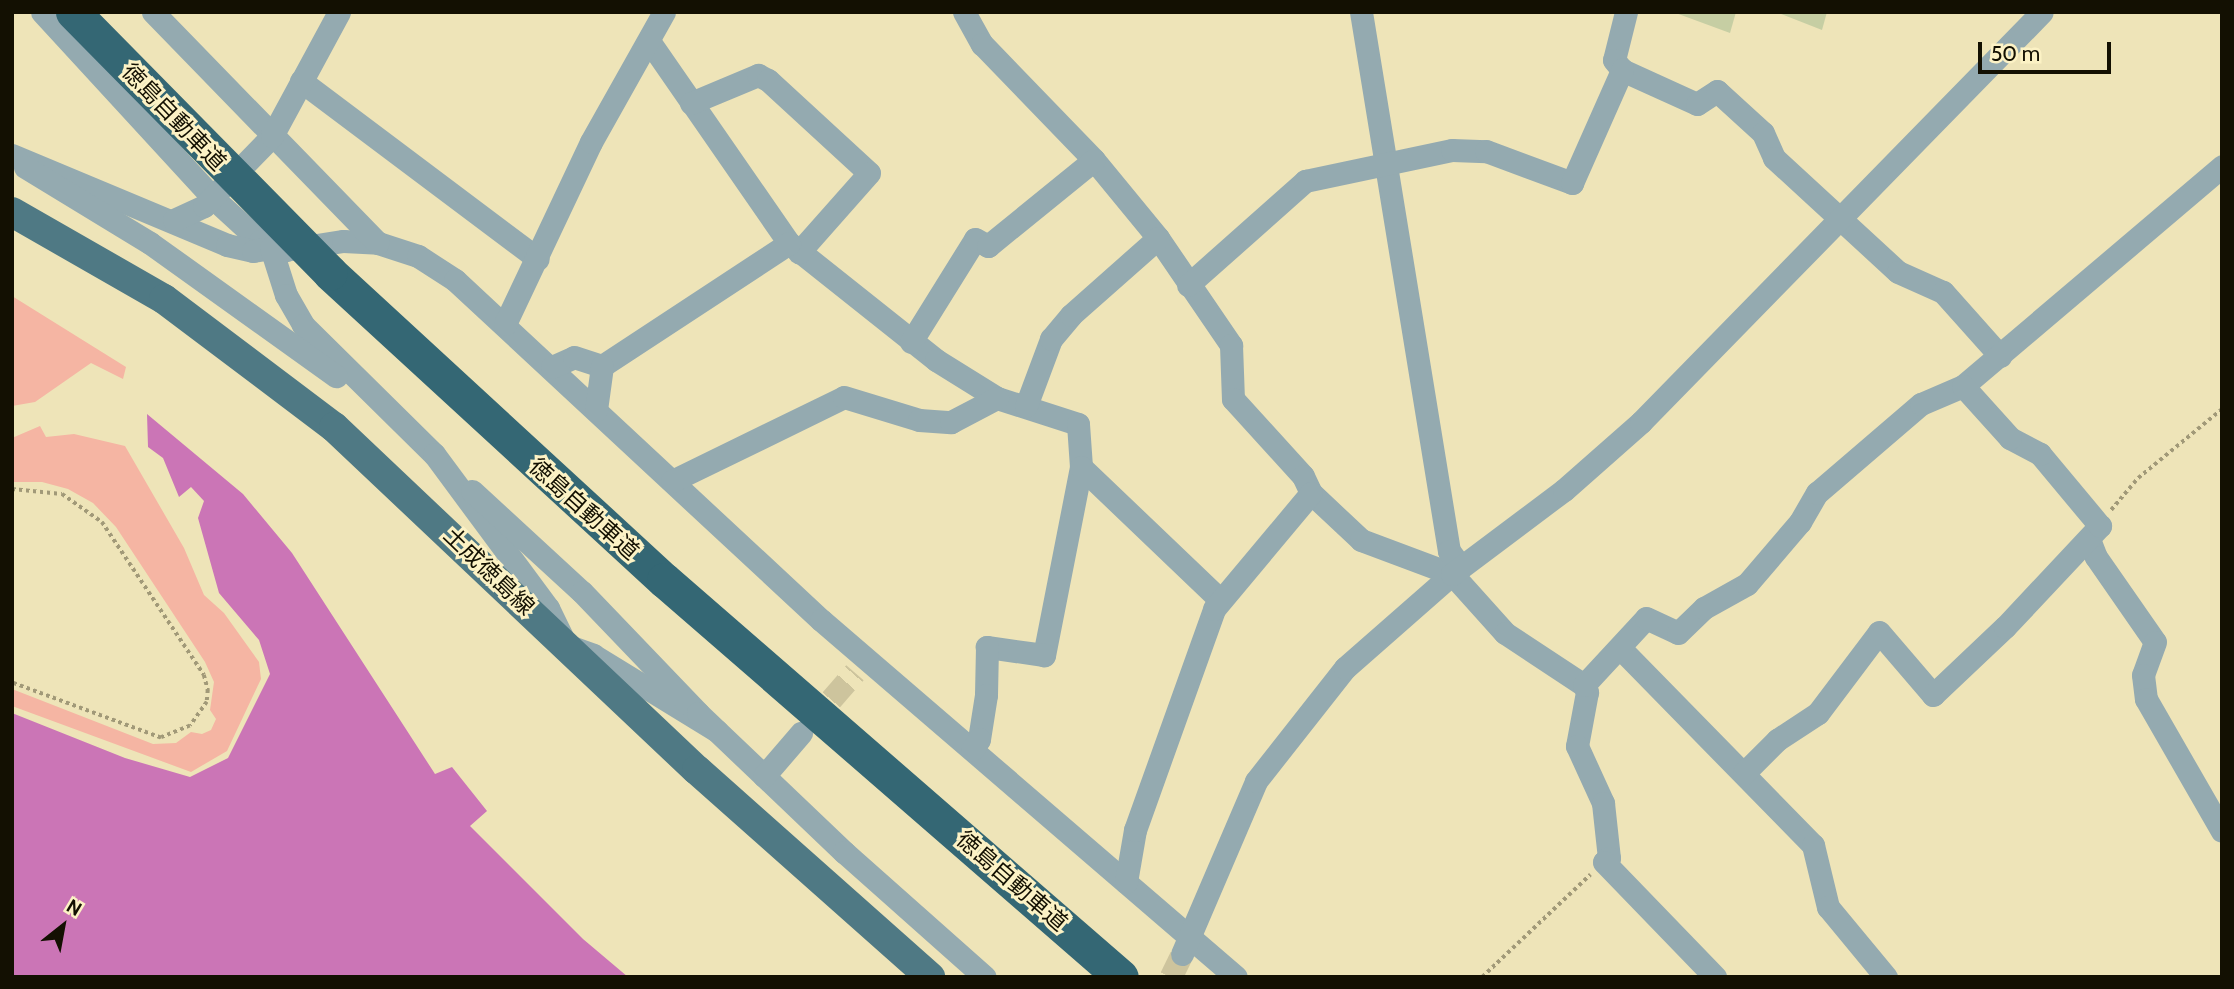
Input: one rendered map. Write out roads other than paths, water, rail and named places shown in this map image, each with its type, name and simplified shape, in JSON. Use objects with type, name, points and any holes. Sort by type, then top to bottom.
[{"type":"highway","name":"徳島自動車道","points":[[73,12],[330,273],[645,563],[1121,977]]},
{"type":"main road","name":"土成徳島線","points":[[12,212],[164,299],[279,382],[345,436],[819,881],[930,977]]},
{"type":"street","points":[[42,12],[213,198],[271,248],[286,295],[303,325],[434,454],[548,608],[566,645],[593,655],[717,731]]},
{"type":"street","points":[[153,12],[378,243]]},
{"type":"street","points":[[174,220],[213,198],[272,136],[339,12]]},
{"type":"street","points":[[505,324],[591,142],[664,12]]},
{"type":"street","points":[[964,12],[982,44],[1094,160],[1158,238],[1231,345],[1233,399],[1303,476],[1311,493],[1361,540],[1456,571]]},
{"type":"street","points":[[1361,12],[1449,551],[1456,571],[1506,633],[1584,685],[1587,692],[1577,746],[1603,803],[1608,848],[1604,862],[1715,977]]},
{"type":"street","points":[[1626,12],[1614,60],[1622,70],[1697,104],[1717,91],[1763,133],[1774,158],[1898,272],[1943,292],[2000,356]]},
{"type":"street","points":[[1186,945],[1256,781],[1345,668],[1456,571],[1604,456],[2042,12]]},
{"type":"street","points":[[649,41],[794,248],[911,342],[997,398],[1026,405],[1078,424],[1080,467],[1044,655],[987,647],[986,695],[979,739],[973,749]]},
{"type":"street","points":[[1188,285],[1306,181],[1452,150],[1486,150],[1573,183],[1622,70]]},
{"type":"street","points":[[552,367],[573,357],[602,366],[794,248],[869,173],[758,75],[691,103]]},
{"type":"street","points":[[301,81],[538,259]]},
{"type":"street","points":[[12,155],[174,220],[227,246],[253,251],[271,248],[293,250],[343,240],[378,243],[437,267],[552,367],[861,665],[973,749],[1126,882],[1186,945],[1236,977]]},
{"type":"street","points":[[12,155],[40,180],[150,243],[345,383],[383,405]]},
{"type":"street","points":[[911,342],[975,239],[988,246],[1094,160]]},
{"type":"street","points":[[1584,685],[1646,618],[1678,633],[1704,608],[1747,584],[1787,538],[1817,493],[1921,404],[1963,386],[2222,166]]},
{"type":"street","points":[[1026,405],[1051,339],[1071,315],[1158,238]]},
{"type":"street","points":[[596,410],[602,366]]},
{"type":"street","points":[[1963,386],[2010,438],[2040,454],[2094,533],[2096,557],[2155,642],[2143,675],[2146,699],[2222,831]]},
{"type":"street","points":[[671,481],[844,397],[919,419],[951,422],[997,398]]},
{"type":"street","points":[[1080,467],[1220,600]]},
{"type":"street","points":[[447,475],[468,486],[582,592],[764,776],[985,977]]},
{"type":"street","points":[[1126,882],[1135,830],[1204,634],[1220,600],[1311,493]]},
{"type":"street","points":[[1744,774],[1777,740],[1818,713],[1878,632],[1933,695],[2094,533]]},
{"type":"street","points":[[1620,648],[1813,845],[1828,907],[1886,977]]},
{"type":"street","points":[[764,776],[801,733]]},
{"type":"tunnel","points":[[809,725],[855,672]]},
{"type":"tunnel","points":[[1171,977],[1182,954]]}]
